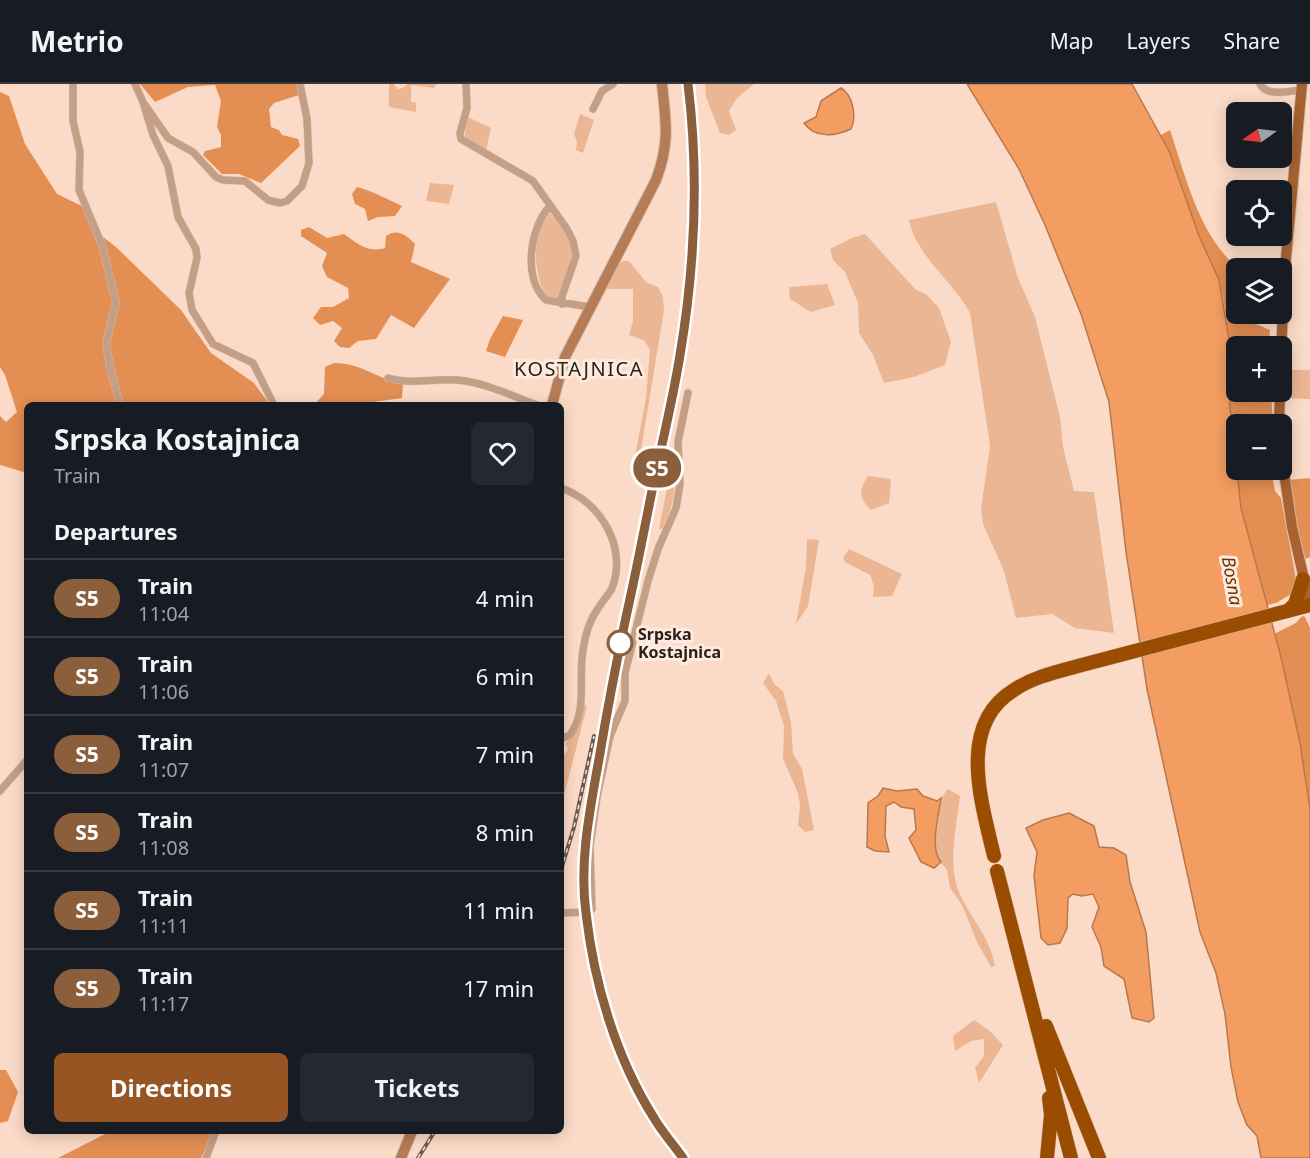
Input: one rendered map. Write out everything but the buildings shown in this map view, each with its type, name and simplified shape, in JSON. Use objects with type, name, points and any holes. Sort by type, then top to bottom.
[{"type":"highway","points":[[1288,611],[1295,604],[1303,579]]},
{"type":"highway","points":[[993,856],[978,785],[977,767],[987,720],[998,702],[1012,691],[1041,677],[1310,605]]},
{"type":"highway","points":[[997,871],[1071,1158]]},
{"type":"highway","points":[[1023,967],[1099,1158]]},
{"type":"highway","points":[[1042,1042],[1051,1115],[1047,1158]]},
{"type":"main road","points":[[553,402],[566,357],[656,180],[664,158],[667,130],[662,84]]},
{"type":"main road","points":[[1282,336],[1286,257],[1301,87]]},
{"type":"main road","points":[[1285,480],[1290,517],[1310,605]]},
{"type":"main road","points":[[402,1158],[411,1134]]},
{"type":"street","points":[[73,84],[73,121],[80,152],[79,190],[102,245],[116,302],[106,344],[119,402]]},
{"type":"street","points":[[135,84],[153,135],[168,166],[178,217],[196,249],[197,258],[189,293],[192,310],[213,344],[253,363],[272,402]]},
{"type":"street","points":[[143,102],[168,138],[193,152],[216,177],[223,180],[245,181],[268,200],[280,203],[302,186],[309,163],[307,119],[300,84]]},
{"type":"street","points":[[466,84],[467,108],[460,139],[533,182],[567,229],[576,249],[562,304]]},
{"type":"street","points":[[593,109],[602,91],[613,84]]},
{"type":"street","points":[[1260,84],[1268,92],[1301,87]]},
{"type":"street","points":[[550,206],[541,216],[532,250],[534,277],[543,298],[549,302],[590,307]]},
{"type":"street","points":[[388,378],[412,382],[458,380],[500,391],[529,402]]},
{"type":"street","points":[[564,913],[589,912],[592,909],[590,846],[597,797],[608,744],[625,701],[625,673],[648,581],[658,549],[676,508],[680,484],[678,442],[688,393]]},
{"type":"street","points":[[564,490],[583,499],[598,512],[605,522],[616,557],[613,586],[598,608],[585,639],[581,663],[583,683],[577,722],[570,735],[564,738]]},
{"type":"street","points":[[0,791],[24,763]]},
{"type":"street","points":[[206,1158],[215,1134]]},
{"type":"shaded area","points":[[140,84],[297,84],[299,95],[274,103],[269,109],[271,127],[279,130],[282,135],[298,139],[300,146],[261,183],[239,174],[222,174],[203,155],[205,151],[221,147],[221,135],[217,127],[221,101],[215,85],[188,87],[155,102]]},
{"type":"shaded area","points":[[389,84],[394,84],[398,89],[407,84],[437,84],[434,88],[411,85],[411,102],[416,103],[416,112],[389,107]]},
{"type":"shaded area","points":[[705,84],[754,84],[737,98],[729,111],[736,130],[729,135],[720,133],[706,97]]},
{"type":"shaded area","points":[[0,92],[9,96],[25,144],[57,194],[88,209],[94,230],[116,247],[181,310],[211,353],[254,383],[268,402],[24,402],[24,472],[0,465],[0,416],[6,422],[17,412],[5,375],[0,367]]},
{"type":"shaded area","points":[[580,114],[594,120],[583,153],[576,150],[577,141],[574,134]]},
{"type":"shaded area","points":[[468,117],[491,128],[486,151],[465,139]]},
{"type":"shaded area","points":[[1170,130],[1200,216],[1228,258],[1226,318],[1219,279],[1199,236],[1169,151],[1161,135]]},
{"type":"shaded area","points":[[430,183],[454,185],[449,204],[426,201]]},
{"type":"shaded area","points":[[357,187],[402,206],[395,216],[378,217],[368,221],[365,209],[355,204],[352,194]]},
{"type":"shaded area","points":[[996,202],[1018,278],[1035,317],[1060,417],[1063,447],[1074,491],[1094,492],[1114,633],[1075,628],[1052,614],[1016,618],[1004,571],[983,524],[981,510],[990,446],[970,313],[919,245],[909,220]]},
{"type":"shaded area","points":[[550,213],[568,236],[572,252],[559,301],[545,296],[536,264],[539,232]]},
{"type":"shaded area","points":[[309,227],[327,238],[344,234],[363,247],[373,249],[385,248],[386,236],[394,233],[402,234],[415,244],[411,262],[450,279],[414,328],[391,315],[376,339],[358,341],[349,348],[340,347],[334,341],[342,328],[333,321],[320,325],[313,318],[321,307],[333,307],[349,298],[348,288],[327,277],[322,266],[327,253],[301,236],[301,230]]},
{"type":"shaded area","points":[[865,234],[916,290],[926,294],[939,308],[951,342],[945,365],[914,377],[884,383],[873,355],[859,333],[858,303],[845,272],[833,260],[830,249]]},
{"type":"shaded area","points":[[623,261],[629,261],[646,282],[658,287],[663,297],[664,310],[638,468],[633,467],[646,398],[650,350],[644,340],[629,335],[633,321],[633,289],[606,289],[618,265]]},
{"type":"shaded area","points":[[827,284],[835,305],[811,312],[790,299],[789,287]]},
{"type":"shaded area","points":[[503,316],[523,320],[505,357],[486,351]]},
{"type":"shaded area","points":[[1227,324],[1256,324],[1270,330],[1270,336],[1228,336]]},
{"type":"shaded area","points":[[334,363],[344,364],[403,384],[402,398],[373,402],[317,402],[324,394],[325,367]]},
{"type":"shaded area","points":[[1292,370],[1310,370],[1310,399],[1292,398]]},
{"type":"shaded area","points":[[1230,402],[1272,402],[1272,414],[1230,414]]},
{"type":"shaded area","points":[[670,473],[673,473],[674,481],[672,502],[662,529],[659,529]]},
{"type":"shaded area","points":[[868,476],[891,479],[889,503],[871,510],[867,505],[861,494]]},
{"type":"shaded area","points":[[1310,478],[1310,557],[1303,560],[1289,480]]},
{"type":"shaded area","points":[[1236,480],[1273,480],[1275,491],[1281,498],[1298,590],[1276,603],[1267,605],[1241,508]]},
{"type":"shaded area","points":[[807,539],[819,540],[808,606],[796,624],[806,567]]},
{"type":"shaded area","points":[[849,549],[902,574],[892,596],[873,597],[874,586],[870,575],[845,562],[843,558]]},
{"type":"shaded area","points":[[1302,616],[1305,617],[1310,628],[1310,809],[1300,743],[1274,634],[1296,623]]},
{"type":"shaded area","points":[[769,673],[774,684],[783,691],[791,722],[793,754],[802,769],[814,830],[805,832],[798,825],[800,805],[798,793],[783,759],[784,726],[776,701],[763,683]]},
{"type":"shaded area","points":[[584,705],[587,706],[564,795],[564,755],[568,749],[565,744],[577,731]]},
{"type":"shaded area","points":[[948,789],[960,796],[953,857],[955,881],[964,902],[989,945],[995,966],[991,967],[977,942],[962,905],[950,888],[947,870],[936,857],[936,835],[941,798]]},
{"type":"shaded area","points":[[974,1020],[991,1032],[1003,1045],[979,1083],[975,1068],[984,1056],[984,1039],[971,1041],[955,1051],[953,1036]]},
{"type":"shaded area","points":[[0,1070],[6,1070],[18,1092],[8,1121],[0,1123]]},
{"type":"shaded area","points":[[105,1134],[212,1134],[201,1158],[58,1158]]},
{"type":"water","name":"Bosna","points":[[967,84],[1132,84],[1169,151],[1199,236],[1219,280],[1228,336],[1226,336],[1226,402],[1230,402],[1231,414],[1226,414],[1226,480],[1238,480],[1241,508],[1281,657],[1300,743],[1310,809],[1310,1158],[1261,1158],[1257,1136],[1247,1125],[1238,1102],[1231,1067],[1225,1014],[1216,973],[1200,932],[1147,689],[1126,552],[1109,402],[1081,314],[1045,225],[1019,169]]},
{"type":"water","points":[[841,88],[853,107],[854,119],[851,129],[826,135],[814,132],[804,123],[816,117],[821,101]]},
{"type":"water","points":[[883,788],[897,791],[917,789],[923,796],[937,801],[941,798],[935,840],[937,856],[941,862],[934,868],[921,862],[909,838],[916,830],[914,809],[901,807],[894,802],[886,806],[885,836],[889,852],[875,851],[867,847],[868,803],[878,796]]},
{"type":"water","points":[[1069,813],[1094,826],[1099,847],[1114,848],[1126,855],[1130,882],[1146,932],[1154,1018],[1149,1022],[1132,1018],[1124,979],[1104,966],[1101,947],[1092,927],[1099,907],[1093,894],[1082,896],[1073,894],[1068,898],[1067,928],[1060,943],[1048,945],[1041,938],[1034,876],[1037,852],[1026,828],[1043,820]]},
{"type":"railway","points":[[683,1158],[660,1128],[640,1095],[628,1071],[609,1020],[590,940],[584,894],[584,874],[589,816],[609,703],[682,333],[688,284],[694,185],[693,135],[688,84]]},
{"type":"railway","points":[[564,860],[574,827],[594,736]]},
{"type":"railway","points":[[418,1158],[433,1134]]},
{"type":"train","name":"S5","points":[[683,1158],[654,1118],[625,1064],[597,974],[585,912],[585,871],[591,802],[610,690],[671,406],[685,322],[691,262],[694,187],[694,153],[688,84]]},
{"type":"place","name":"Srpska Kostajnica","points":[[620,643]]},
{"type":"district","name":"KOSTAJNICA","points":[[579,369]]}]
